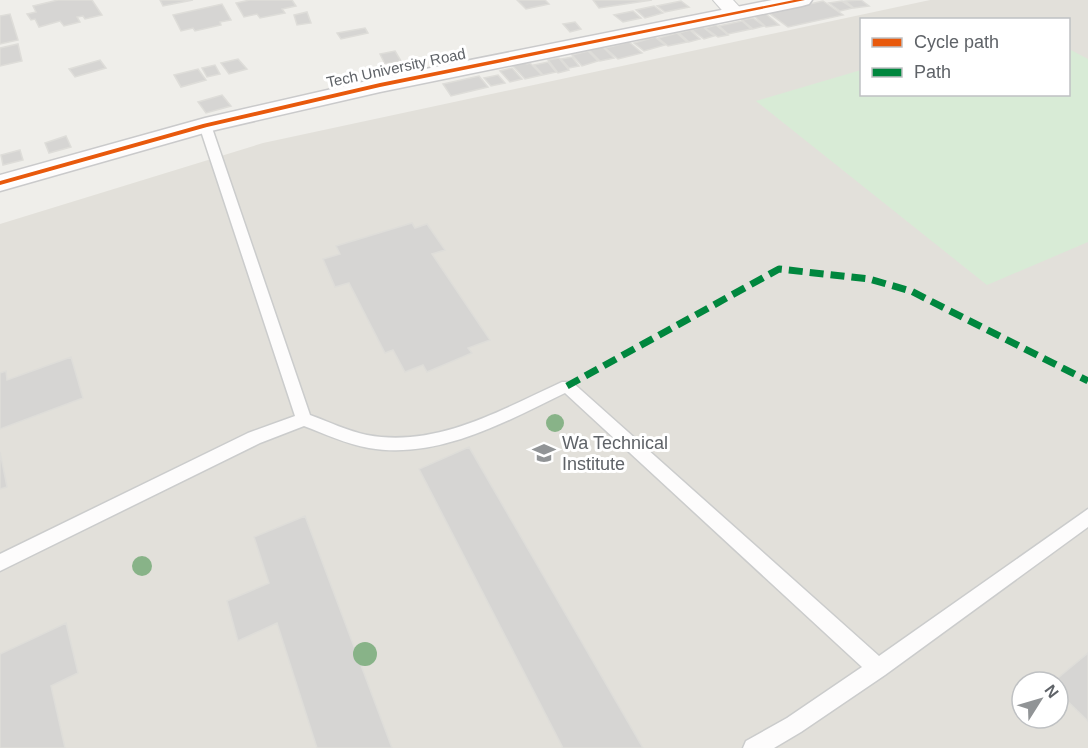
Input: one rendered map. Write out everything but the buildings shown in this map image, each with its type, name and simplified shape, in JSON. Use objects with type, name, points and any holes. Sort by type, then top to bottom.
[{"type":"street","name":"Tech University Road","points":[[0,183],[205,125],[380,85],[728,7],[802,0]]},
{"type":"lane","points":[[205,125],[304,419]]},
{"type":"lane","points":[[0,563],[255,438],[304,419],[342,434],[378,443],[423,444],[463,433],[567,386],[878,668]]},
{"type":"lane","points":[[753,748],[794,725],[878,668],[1088,517]]},
{"type":"shaded area","name":"Wa Technical Institute","points":[[930,0],[1088,0],[1088,748],[0,748],[0,224],[263,143]]},
{"type":"green space","points":[[1070,50],[1088,59],[1088,242],[987,285],[756,101],[860,70],[860,96],[1070,96]]},
{"type":"marked path","points":[[567,386],[779,269],[869,279],[911,291],[1088,381]]},
{"type":"cycle path","points":[[0,183],[205,125],[380,85],[802,0]]},
{"type":"place","name":"Wa Technical Institute","points":[[544,453]]}]
